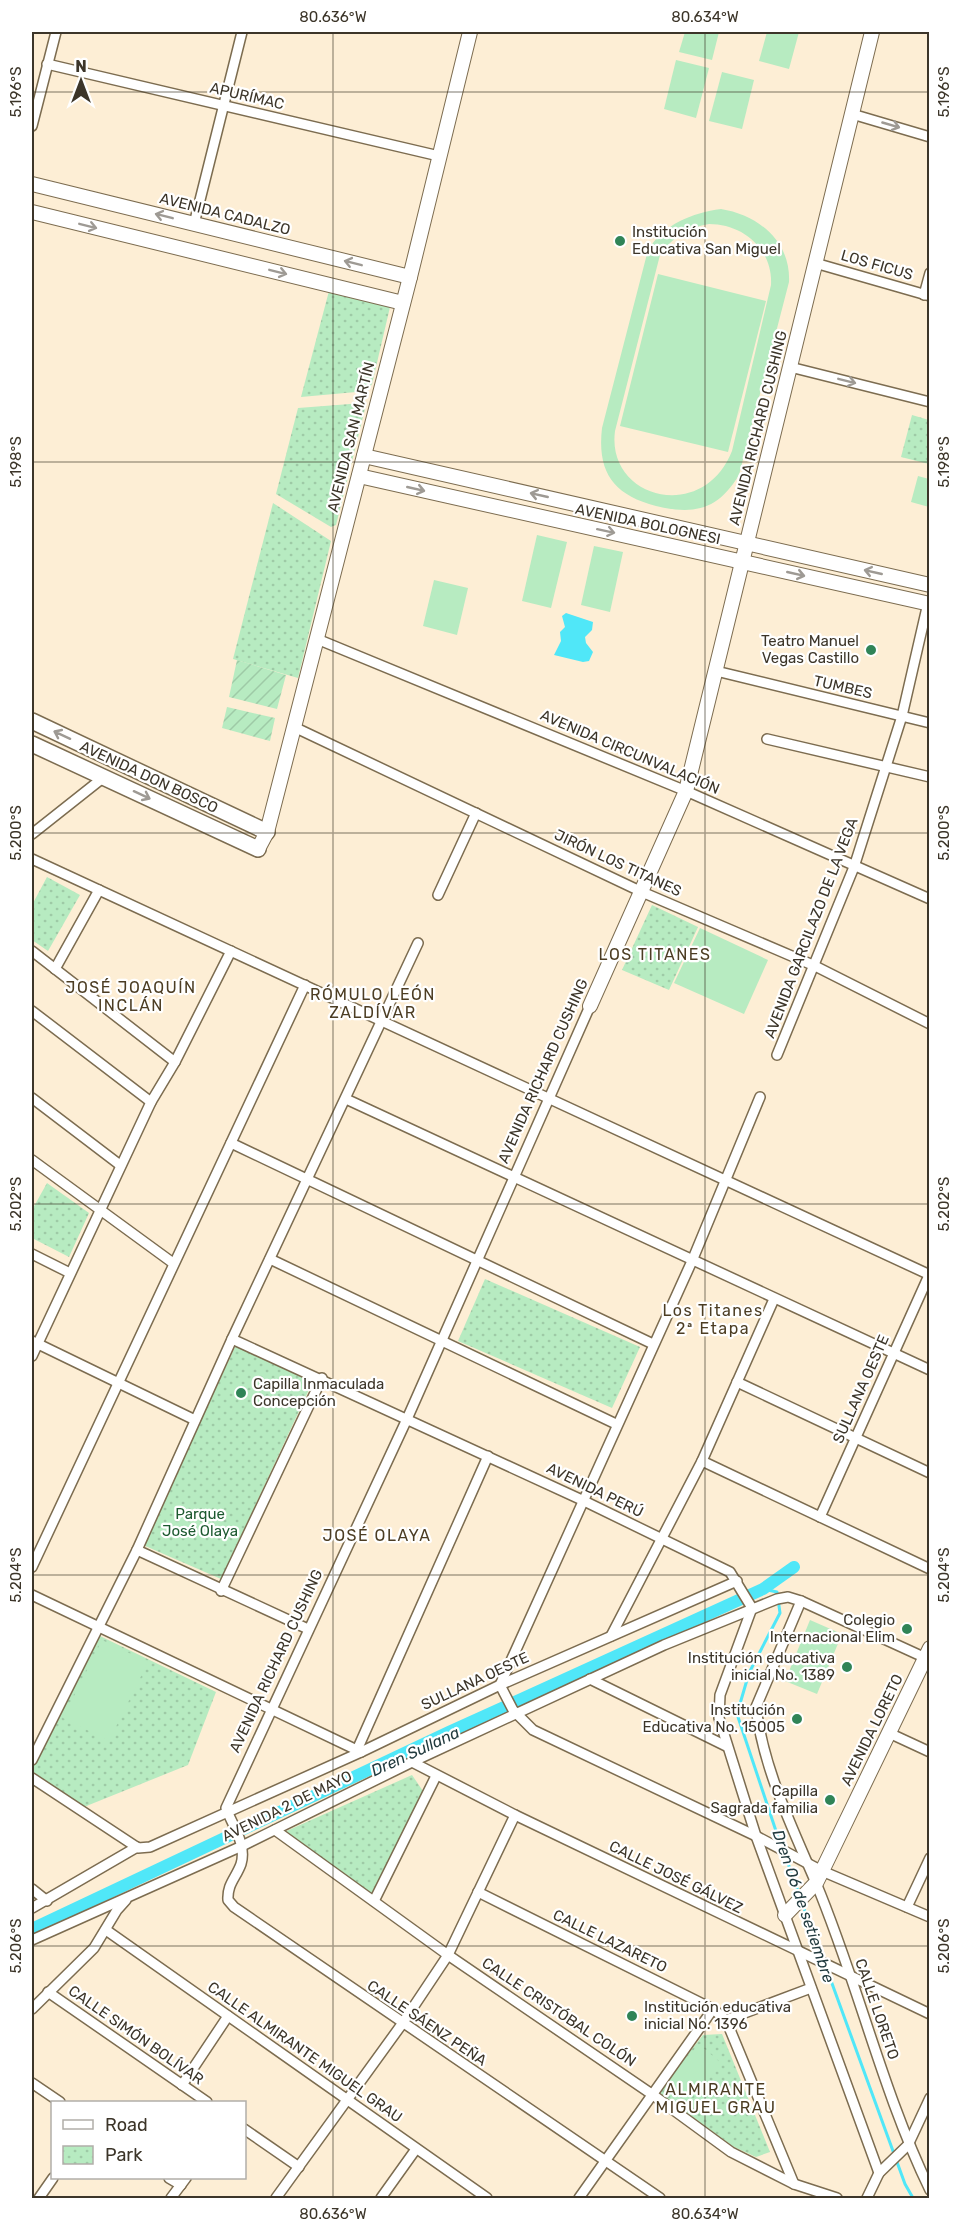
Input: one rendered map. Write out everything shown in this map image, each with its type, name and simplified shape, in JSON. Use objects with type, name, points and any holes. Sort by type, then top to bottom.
[{"type":"main road","name":"AVENIDA DON BOSCO","points":[[32,721],[267,832]]},
{"type":"main road","name":"AVENIDA DON BOSCO","points":[[32,744],[258,849]]},
{"type":"street","points":[[32,126],[56,32]]},
{"type":"street","points":[[195,224],[242,32]]},
{"type":"street","name":"AVENIDA SAN MARTÍN","points":[[258,849],[267,832],[317,639],[410,277],[469,32]]},
{"type":"street","name":"AVENIDA RICHARD CUSHING","points":[[229,1816],[226,1808],[408,1419],[548,1097],[686,791],[872,32]]},
{"type":"street","name":"APURÍMAC","points":[[47,64],[439,156]]},
{"type":"street","points":[[852,114],[930,137]]},
{"type":"street","name":"AVENIDA CADALZO","points":[[32,184],[410,277]]},
{"type":"street","points":[[32,212],[403,303]]},
{"type":"street","name":"LOS FICUS","points":[[815,263],[927,296]]},
{"type":"street","points":[[927,296],[930,273]]},
{"type":"street","points":[[790,367],[930,402]]},
{"type":"street","name":"AVENIDA BOLOGNESI","points":[[364,456],[930,585]]},
{"type":"street","name":"AVENIDA BOLOGNESI","points":[[359,476],[929,604]]},
{"type":"street","name":"AVENIDA GARCILAZO DE LA VEGA","points":[[777,1055],[854,867],[902,716],[929,604]]},
{"type":"street","name":"AVENIDA CIRCUNVALACIÓN","points":[[317,639],[686,791],[930,899]]},
{"type":"street","name":"TUMBES","points":[[716,671],[930,723]]},
{"type":"street","name":"JIRÓN LOS TITANES","points":[[294,727],[642,892],[815,966],[930,1024]]},
{"type":"street","points":[[767,739],[930,777]]},
{"type":"street","points":[[32,834],[104,777]]},
{"type":"street","points":[[438,895],[476,813]]},
{"type":"street","points":[[32,859],[929,1274]]},
{"type":"street","points":[[55,969],[99,890]]},
{"type":"street","points":[[32,1760],[137,1550],[232,1339],[418,944]]},
{"type":"street","points":[[32,951],[175,1062]]},
{"type":"street","points":[[32,1356],[34,1342],[70,1273],[120,1165],[231,951]]},
{"type":"street","points":[[32,1567],[172,1263],[305,985]]},
{"type":"street","points":[[32,1011],[151,1102]]},
{"type":"street","points":[[760,1097],[692,1261],[582,1500],[502,1689],[525,1724],[543,1735],[756,1836],[806,1863],[819,1877],[930,1917]]},
{"type":"street","points":[[32,1098],[120,1165]]},
{"type":"street","points":[[346,1099],[930,1370]]},
{"type":"street","points":[[231,1143],[653,1344]]},
{"type":"street","points":[[32,1160],[172,1263]]},
{"type":"street","points":[[32,1254],[70,1273]]},
{"type":"street","points":[[270,1259],[616,1424]]},
{"type":"street","name":"SULLANA OESTE","points":[[820,1517],[929,1274]]},
{"type":"street","points":[[611,1636],[702,1461],[774,1299]]},
{"type":"street","name":"AVENIDA PERÚ","points":[[232,1339],[322,1378],[730,1572],[750,1605]]},
{"type":"street","points":[[34,1342],[195,1420]]},
{"type":"street","points":[[220,1591],[322,1378]]},
{"type":"street","points":[[737,1382],[930,1473]]},
{"type":"street","points":[[32,1595],[359,1751],[488,1456]]},
{"type":"street","points":[[702,1461],[930,1569]]},
{"type":"street","points":[[137,1550],[220,1591],[308,1629]]},
{"type":"street","name":"SULLANA OESTE","points":[[137,1847],[150,1848],[229,1816],[359,1751],[502,1689],[611,1636],[739,1585]]},
{"type":"street","points":[[879,2172],[756,1836],[726,1746],[719,1718],[720,1695],[750,1605],[788,1597],[928,1655]]},
{"type":"street","points":[[801,1601],[756,1707],[764,1750],[806,1863]]},
{"type":"street","name":"AVENIDA 2 DE MAYO","points":[[32,1940],[275,1830],[515,1712],[750,1605]]},
{"type":"street","name":"AVENIDA LORETO","points":[[785,1915],[819,1877],[928,1655]]},
{"type":"street","points":[[590,1679],[726,1746]]},
{"type":"street","points":[[889,1733],[930,1752]]},
{"type":"street","name":"CALLE JOSÉ GÁLVEZ","points":[[412,1762],[515,1815],[930,2014]]},
{"type":"street","points":[[374,1901],[436,1776]]},
{"type":"street","points":[[32,1778],[137,1847],[32,1908]]},
{"type":"street","points":[[276,2199],[402,2024],[448,1955],[515,1815]]},
{"type":"street","points":[[229,1816],[241,1844]]},
{"type":"street","name":"CALLE CRISTÓBAL COLÓN","points":[[275,1830],[448,1955],[653,2095],[731,2152],[795,2184],[837,2199]]},
{"type":"street","name":"CALLE SÁENZ PEÑA","points":[[241,1844],[241,1863],[228,1891],[228,1900],[234,1907],[660,2199]]},
{"type":"street","points":[[907,1907],[930,1858]]},
{"type":"street","name":"CALLE LORETO","points":[[819,1877],[850,1977],[908,2145],[930,2190]]},
{"type":"street","points":[[32,1889],[47,1901]]},
{"type":"street","name":"CALLE LAZARETO","points":[[478,1892],[713,2009],[726,2020]]},
{"type":"street","points":[[32,2009],[94,1948],[117,1910],[130,1896]]},
{"type":"street","name":"CALLE ALMIRANTE MIGUEL GRAU","points":[[106,1930],[487,2199]]},
{"type":"street","points":[[795,2184],[726,2020],[811,1988]]},
{"type":"street","name":"CALLE SIMÓN BOLÍVAR","points":[[48,1992],[204,2101]]},
{"type":"street","points":[[579,2199],[713,2009]]},
{"type":"street","points":[[182,2085],[228,2016]]},
{"type":"street","points":[[32,2083],[57,2101]]},
{"type":"street","points":[[867,2199],[879,2172],[908,2145],[930,2098]]},
{"type":"street","points":[[246,2130],[299,2167]]},
{"type":"street","points":[[381,2199],[416,2149]]},
{"type":"street","points":[[52,2179],[42,2195],[53,2199]]},
{"type":"street","points":[[171,2199],[183,2182]]},
{"type":"green space","points":[[685,32],[719,32],[712,60],[679,52]]},
{"type":"green space","points":[[767,32],[799,32],[789,69],[759,61]]},
{"type":"green space","points":[[676,60],[709,68],[696,118],[664,109]]},
{"type":"green space","points":[[722,72],[754,80],[742,129],[709,121]]},
{"type":"green space","points":[[721,209],[748,217],[770,232],[784,254],[789,282],[739,475],[723,496],[714,503],[693,509],[670,509],[641,501],[629,495],[611,479],[602,457],[602,428],[648,250],[662,233],[680,221],[700,213]],"holes":[[[702,225],[722,225],[733,228],[754,241],[767,260],[771,285],[732,451],[718,474],[700,488],[680,495],[659,494],[640,486],[625,473],[616,454],[615,431],[660,255],[669,243],[688,231]]]},
{"type":"green space","points":[[658,274],[766,301],[728,452],[620,426]]},
{"type":"green space","points":[[329,291],[387,302],[390,307],[372,384],[367,391],[301,397]]},
{"type":"green space","points":[[363,403],[365,409],[336,525],[331,527],[276,494],[298,408]]},
{"type":"green space","points":[[912,415],[929,420],[929,464],[901,457]]},
{"type":"green space","points":[[918,476],[929,479],[929,507],[911,502]]},
{"type":"green space","points":[[273,503],[331,541],[298,678],[233,659]]},
{"type":"green space","points":[[537,535],[567,542],[551,608],[522,601]]},
{"type":"green space","points":[[594,546],[623,552],[610,612],[581,605]]},
{"type":"green space","points":[[434,580],[468,588],[457,635],[423,626]]},
{"type":"green space","points":[[237,660],[286,675],[277,709],[229,697]]},
{"type":"green space","points":[[227,707],[275,718],[270,741],[222,728]]},
{"type":"green space","points":[[47,877],[80,895],[48,951],[32,940],[32,905]]},
{"type":"green space","points":[[652,905],[698,927],[669,990],[622,970]]},
{"type":"green space","points":[[700,928],[768,960],[744,1014],[674,983]]},
{"type":"green space","points":[[47,1183],[89,1213],[69,1257],[32,1238],[32,1210]]},
{"type":"green space","points":[[485,1279],[640,1347],[612,1408],[458,1341]]},
{"type":"green space","name":"Parque José Olaya","points":[[236,1345],[313,1381],[221,1579],[143,1545]]},
{"type":"green space","points":[[810,1620],[842,1634],[817,1694],[785,1681]]},
{"type":"green space","points":[[100,1636],[216,1692],[188,1765],[84,1807],[32,1771],[32,1759]]},
{"type":"green space","points":[[102,1640],[148,1662],[109,1741],[63,1718]]},
{"type":"green space","points":[[412,1775],[425,1794],[372,1894],[282,1833]]},
{"type":"green space","points":[[722,2034],[770,2152],[756,2157],[734,2147],[658,2092],[703,2035]]},
{"type":"green space","points":[[699,2044],[721,2063],[689,2101],[666,2082]]},
{"type":"water","points":[[566,613],[593,622],[592,630],[585,637],[586,643],[593,652],[589,661],[583,662],[554,655],[561,641],[560,632],[565,627],[562,616]]},
{"type":"waterway","name":"Dren Sullana","points":[[32,1929],[449,1732],[763,1589],[794,1567]]},
{"type":"waterway","name":"Dren 06 de setiembre","points":[[763,1589],[777,1592],[780,1613],[749,1673],[737,1714],[781,1846]]},
{"type":"waterway","name":"Dren 06 de setiembre","points":[[785,1855],[799,1894]]},
{"type":"waterway","name":"Dren 06 de setiembre","points":[[802,1903],[822,1958]]},
{"type":"waterway","name":"Dren 06 de setiembre","points":[[826,1967],[905,2184],[913,2198]]},
{"type":"place","name":"Institución Educativa San Miguel","points":[[620,241]]},
{"type":"place","name":"Teatro Manuel Vegas Castillo","points":[[871,650]]},
{"type":"place","name":"Capilla Inmaculada Concepción","points":[[241,1393]]},
{"type":"place","name":"Colegio Internacional Elim","points":[[907,1629]]},
{"type":"place","name":"Institución educativa inicial No. 1389","points":[[847,1667]]},
{"type":"place","name":"Institución Educativa No. 15005","points":[[797,1719]]},
{"type":"place","name":"Capilla Sagrada familia","points":[[830,1800]]},
{"type":"place","name":"Institución educativa inicial No. 1396","points":[[632,2016]]},
{"type":"district","name":"LOS TITANES","points":[[655,954]]},
{"type":"district","name":"JOSÉ JOAQUÍN INCLÁN","points":[[131,996]]},
{"type":"district","name":"RÓMULO LEÓN ZALDÍVAR","points":[[373,1003]]},
{"type":"district","name":"Los Titanes 2ª Etapa","points":[[713,1319]]},
{"type":"district","name":"JOSÉ OLAYA","points":[[377,1535]]},
{"type":"district","name":"ALMIRANTE MIGUEL GRAU","points":[[716,2098]]}]
